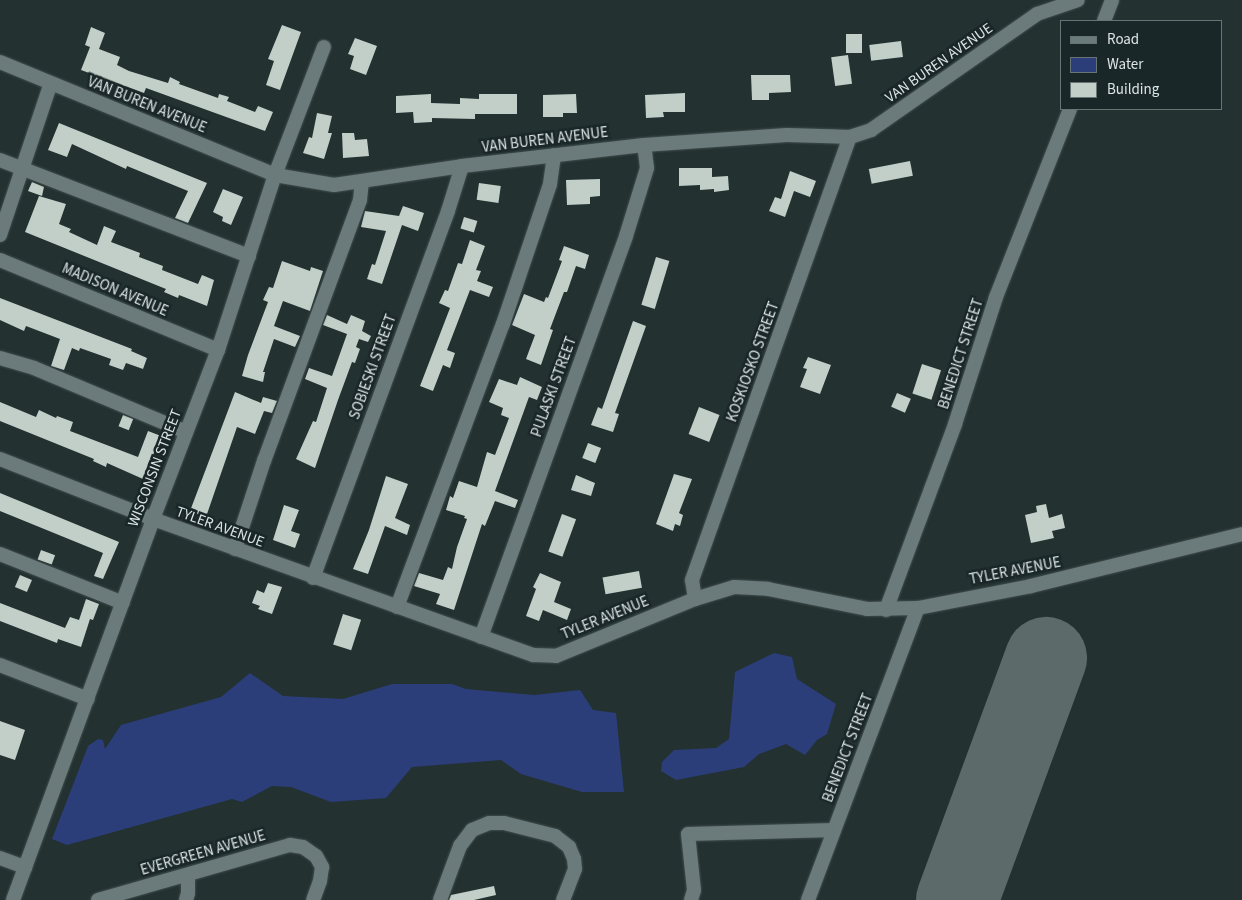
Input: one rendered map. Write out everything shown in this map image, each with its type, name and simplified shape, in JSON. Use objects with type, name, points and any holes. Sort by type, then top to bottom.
[{"type":"street","name":"VAN BUREN AVENUE","points":[[0,62],[275,175],[334,185],[462,166],[644,145],[787,135],[850,137],[871,130],[1037,14],[1078,0]]},
{"type":"street","points":[[1104,20],[1112,0]]},
{"type":"street","name":"WISCONSIN STREET","points":[[13,900],[153,519],[218,350],[275,175],[324,47]]},
{"type":"street","points":[[0,235],[51,83]]},
{"type":"street","name":"BENEDICT STREET","points":[[886,610],[955,424],[996,297],[1070,110]]},
{"type":"street","name":"KOSKIOSKO STREET","points":[[695,599],[692,580],[850,137]]},
{"type":"street","name":"PULASKI STREET","points":[[482,638],[626,236],[647,168],[644,145]]},
{"type":"street","points":[[397,607],[503,324],[550,184],[554,156]]},
{"type":"street","points":[[0,160],[42,174],[248,256]]},
{"type":"street","name":"SOBIESKI STREET","points":[[313,578],[448,211],[462,166]]},
{"type":"street","points":[[235,550],[264,461],[360,200],[362,181]]},
{"type":"street","name":"MADISON AVENUE","points":[[0,260],[218,350]]},
{"type":"street","points":[[0,358],[34,368],[186,432]]},
{"type":"street","name":"TYLER AVENUE","points":[[0,459],[235,550],[533,655],[556,656],[695,599],[734,586],[768,589],[867,609],[918,608],[1031,586],[1242,534]]},
{"type":"street","points":[[0,554],[123,603]]},
{"type":"street","name":"BENEDICT STREET","points":[[808,900],[918,608]]},
{"type":"street","points":[[0,665],[88,699]]},
{"type":"street","points":[[440,900],[460,846],[472,830],[489,823],[504,823],[555,836],[569,847],[574,859],[574,869],[563,900]]},
{"type":"street","points":[[691,900],[694,890],[688,834],[834,830]]},
{"type":"street","name":"EVERGREEN AVENUE","points":[[98,900],[188,876],[290,845],[303,847],[316,856],[322,867],[313,900]]},
{"type":"street","points":[[0,858],[25,867]]},
{"type":"street","points":[[186,900],[188,876]]},
{"type":"water","points":[[774,653],[792,657],[797,679],[836,704],[827,734],[817,740],[805,755],[786,744],[759,754],[744,767],[676,780],[661,771],[662,762],[674,750],[716,748],[729,739],[735,672]]},
{"type":"water","points":[[250,673],[283,696],[343,699],[392,684],[452,684],[466,689],[534,695],[580,690],[593,710],[616,713],[624,792],[582,792],[521,774],[501,760],[412,767],[386,798],[331,802],[291,787],[272,786],[242,802],[232,799],[67,845],[52,839],[88,746],[98,739],[103,740],[105,749],[121,725],[221,697]]},
{"type":"building","points":[[282,25],[301,32],[280,90],[266,85],[274,61],[268,59]]},
{"type":"building","points":[[91,27],[105,33],[99,49],[120,57],[117,65],[129,71],[168,83],[170,77],[180,82],[179,84],[218,98],[219,94],[229,97],[227,101],[255,112],[258,106],[273,112],[265,131],[146,88],[144,93],[81,70],[90,47],[85,45]]},
{"type":"building","points":[[846,34],[862,34],[862,53],[846,53]]},
{"type":"building","points":[[355,38],[377,46],[366,75],[350,69],[354,56],[348,54]]},
{"type":"building","points":[[901,41],[903,57],[871,61],[869,45]]},
{"type":"building","points":[[848,55],[852,84],[835,86],[831,57]]},
{"type":"building","points":[[751,75],[790,75],[791,92],[769,93],[769,100],[752,100]]},
{"type":"building","points":[[685,93],[685,112],[663,112],[664,117],[646,118],[645,95]]},
{"type":"building","points":[[431,94],[431,103],[460,104],[460,98],[479,99],[479,94],[517,94],[517,114],[475,114],[475,119],[432,118],[432,122],[414,123],[413,112],[396,113],[396,96]]},
{"type":"building","points":[[576,94],[577,113],[563,113],[563,117],[543,117],[543,95]]},
{"type":"building","points":[[317,113],[332,116],[328,133],[332,133],[324,159],[303,153],[309,137],[312,138]]},
{"type":"building","points":[[59,123],[207,183],[188,223],[175,218],[188,191],[127,166],[126,169],[72,144],[67,157],[48,150]]},
{"type":"building","points":[[342,133],[354,133],[355,140],[367,139],[369,156],[343,158]]},
{"type":"building","points":[[910,161],[913,176],[872,184],[869,169]]},
{"type":"building","points":[[679,168],[712,168],[712,177],[728,176],[729,190],[714,192],[714,189],[700,190],[700,185],[679,186]]},
{"type":"building","points":[[790,171],[816,181],[810,197],[794,191],[785,217],[769,211],[775,197],[781,199]]},
{"type":"building","points":[[600,179],[600,196],[590,197],[590,204],[567,205],[566,180]]},
{"type":"building","points":[[32,182],[44,187],[42,196],[28,191]]},
{"type":"building","points":[[479,183],[501,186],[498,203],[477,200]]},
{"type":"building","points":[[223,189],[243,197],[231,225],[222,221],[223,217],[213,212]]},
{"type":"building","points":[[39,196],[66,204],[59,224],[71,229],[69,232],[97,245],[104,226],[116,231],[111,242],[140,253],[139,257],[163,266],[162,270],[198,284],[202,275],[214,280],[207,306],[179,295],[178,298],[164,292],[166,289],[25,232]]},
{"type":"building","points":[[403,206],[424,213],[418,231],[402,225],[382,284],[367,279],[372,264],[375,265],[386,231],[361,227],[365,211],[399,216]]},
{"type":"building","points":[[464,217],[477,221],[474,233],[460,228]]},
{"type":"building","points":[[470,240],[485,246],[476,270],[481,271],[477,281],[493,287],[489,297],[470,290],[447,350],[455,353],[450,368],[443,365],[433,391],[420,386],[450,308],[439,303],[445,290],[448,291],[458,263],[462,264]]},
{"type":"building","points":[[564,246],[589,255],[585,269],[576,266],[567,292],[564,292],[550,329],[553,330],[541,365],[526,359],[535,335],[512,325],[524,294],[544,302],[546,297],[548,298],[562,261],[559,260]]},
{"type":"building","points":[[656,257],[669,261],[655,309],[641,305]]},
{"type":"building","points":[[282,261],[310,271],[311,267],[323,271],[310,311],[283,301],[274,326],[300,336],[295,347],[274,339],[263,372],[265,372],[263,382],[242,376],[268,302],[263,300],[269,287],[273,288]]},
{"type":"building","points":[[0,298],[132,349],[131,351],[147,358],[143,369],[126,363],[123,370],[109,365],[111,359],[80,348],[79,351],[72,348],[64,370],[51,366],[60,339],[26,326],[24,331],[0,320]]},
{"type":"building","points":[[327,315],[347,324],[351,315],[365,321],[362,331],[371,336],[368,342],[359,339],[356,347],[360,349],[355,363],[352,362],[315,468],[296,459],[313,421],[316,422],[327,388],[305,379],[309,368],[332,376],[347,334],[323,325]]},
{"type":"building","points":[[633,321],[646,326],[615,413],[619,414],[613,432],[591,425],[598,407],[602,409]]},
{"type":"building","points":[[808,357],[831,365],[820,394],[800,387],[807,369],[803,368]]},
{"type":"building","points":[[922,364],[941,370],[931,400],[912,393]]},
{"type":"building","points":[[520,377],[542,387],[537,400],[529,397],[495,491],[518,500],[515,508],[495,501],[485,526],[482,524],[454,610],[436,604],[440,594],[414,586],[419,573],[443,580],[448,567],[452,569],[457,547],[467,519],[464,518],[465,516],[446,510],[450,496],[453,498],[459,481],[477,487],[487,452],[495,455],[509,418],[501,415],[503,408],[489,402],[499,379],[517,385]]},
{"type":"building","points":[[235,392],[261,403],[263,397],[277,401],[272,413],[264,411],[255,434],[237,427],[206,517],[190,511]]},
{"type":"building","points":[[897,393],[911,399],[905,413],[891,407]]},
{"type":"building","points":[[0,402],[36,417],[39,410],[56,418],[57,416],[73,422],[70,431],[138,457],[148,431],[161,436],[143,479],[107,463],[106,467],[93,461],[94,459],[0,421]]},
{"type":"building","points":[[699,407],[720,415],[709,442],[689,434]]},
{"type":"building","points":[[123,415],[133,419],[129,430],[119,426]]},
{"type":"building","points":[[588,443],[601,448],[595,463],[582,458]]},
{"type":"building","points":[[674,474],[692,479],[679,513],[683,515],[680,526],[675,524],[673,531],[656,524]]},
{"type":"building","points":[[576,475],[595,483],[591,496],[571,490]]},
{"type":"building","points":[[386,476],[408,484],[395,518],[410,525],[407,535],[385,526],[368,574],[353,569],[369,530]]},
{"type":"building","points":[[0,493],[119,542],[103,579],[94,576],[103,553],[0,511]]},
{"type":"building","points":[[1046,504],[1049,518],[1062,514],[1065,528],[1052,531],[1054,538],[1031,543],[1025,515],[1037,512],[1036,506]]},
{"type":"building","points":[[284,505],[299,510],[291,531],[300,534],[295,548],[273,540]]},
{"type":"building","points":[[562,514],[576,519],[562,557],[548,552]]},
{"type":"building","points":[[41,550],[55,555],[52,565],[38,559]]},
{"type":"building","points":[[639,571],[642,588],[606,594],[603,577]]},
{"type":"building","points":[[540,573],[561,582],[554,602],[571,609],[567,620],[543,610],[539,621],[526,616],[536,589],[533,587]]},
{"type":"building","points":[[20,575],[32,580],[27,592],[15,587]]},
{"type":"building","points":[[268,583],[282,587],[272,614],[258,609],[260,606],[252,603],[257,590],[264,593]]},
{"type":"building","points":[[86,599],[99,604],[93,620],[90,619],[81,647],[58,639],[57,643],[0,621],[0,603],[65,628],[70,617],[79,620]]},
{"type":"building","points":[[343,614],[361,620],[351,650],[333,644]]},
{"type":"building","points":[[0,721],[25,730],[15,760],[0,755]]},
{"type":"building","points":[[494,886],[496,895],[474,900],[449,900],[451,895]]},
{"type":"runway","points":[[957,900],[1046,658]]}]
